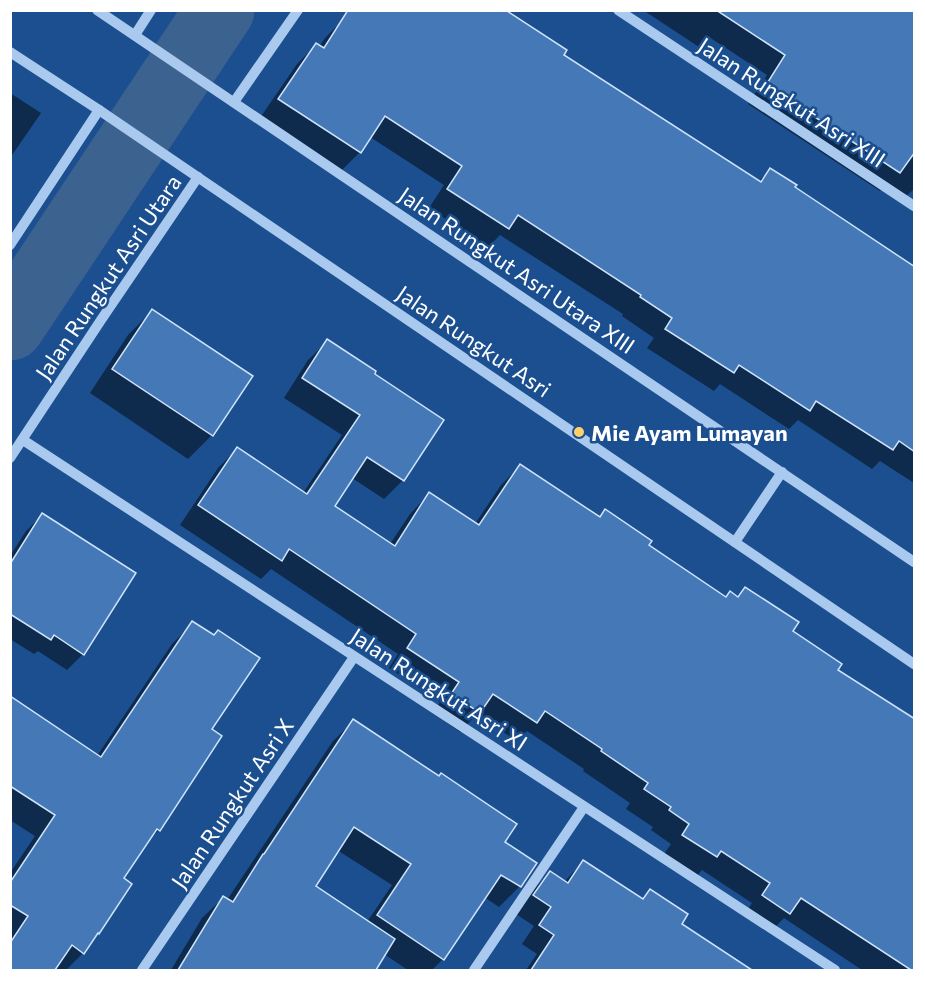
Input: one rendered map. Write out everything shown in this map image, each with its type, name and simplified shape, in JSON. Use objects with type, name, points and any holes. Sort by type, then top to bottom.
[{"type":"street","name":"Jalan Rungkut Asri Utara XIII","points":[[97,10],[915,562]]},
{"type":"street","points":[[135,35],[151,10]]},
{"type":"street","points":[[234,102],[298,10]]},
{"type":"street","name":"Jalan Rungkut Asri XIII","points":[[618,10],[915,206]]},
{"type":"street","name":"Jalan Rungkut Asri","points":[[10,52],[111,118],[915,664]]},
{"type":"street","points":[[10,245],[99,110]]},
{"type":"street","name":"Jalan Rungkut Asri Utara","points":[[10,458],[198,177]]},
{"type":"street","name":"Jalan Rungkut Asri XI","points":[[23,440],[831,969]]},
{"type":"street","points":[[735,542],[782,472]]},
{"type":"street","name":"Jalan Rungkut Asri X","points":[[142,970],[354,657]]},
{"type":"street","points":[[474,970],[584,807]]},
{"type":"building","points":[[348,10],[507,11],[567,50],[564,55],[761,182],[770,168],[915,267],[915,452],[899,441],[893,450],[816,401],[810,411],[739,365],[734,373],[665,329],[672,318],[640,297],[641,295],[518,215],[509,229],[447,189],[462,166],[385,116],[361,153],[278,99],[316,43],[324,48]]},
{"type":"building","points":[[716,10],[915,10],[915,152],[900,173],[766,85],[785,55]]},
{"type":"building","points":[[152,309],[253,376],[213,436],[112,369]]},
{"type":"building","points":[[327,339],[444,420],[404,481],[367,457],[335,506],[395,546],[429,492],[479,525],[520,464],[600,517],[605,509],[652,541],[649,545],[726,597],[730,591],[738,597],[745,587],[799,622],[793,631],[842,664],[838,670],[915,719],[915,970],[911,970],[801,898],[790,914],[762,895],[770,883],[721,851],[717,857],[682,835],[689,824],[669,810],[671,807],[644,789],[648,783],[545,711],[537,723],[493,694],[480,713],[451,694],[459,682],[407,648],[416,634],[289,549],[282,561],[198,505],[237,447],[307,494],[360,415],[302,378]]},
{"type":"building","points":[[42,513],[136,573],[84,655],[54,635],[51,640],[10,614],[10,564]]},
{"type":"building","points":[[192,621],[214,635],[218,630],[260,658],[212,729],[222,736],[160,831],[157,829],[124,878],[132,884],[84,954],[72,945],[55,970],[10,970],[10,943],[28,916],[10,905],[11,881],[55,815],[10,786],[10,696],[101,757]]},
{"type":"building","points":[[353,719],[439,776],[441,773],[517,824],[505,842],[537,863],[521,887],[501,875],[444,960],[377,915],[411,864],[354,827],[316,886],[395,939],[376,970],[178,970],[223,896],[233,902]]},
{"type":"building","points":[[583,860],[643,899],[650,889],[688,914],[682,924],[752,970],[531,970],[554,935],[539,925],[551,907],[533,895],[550,871],[568,883]]},
{"type":"waterway","points":[[10,326],[220,10]]},
{"type":"place","name":"Mie Ayam Lumayan","points":[[579,432]]}]
